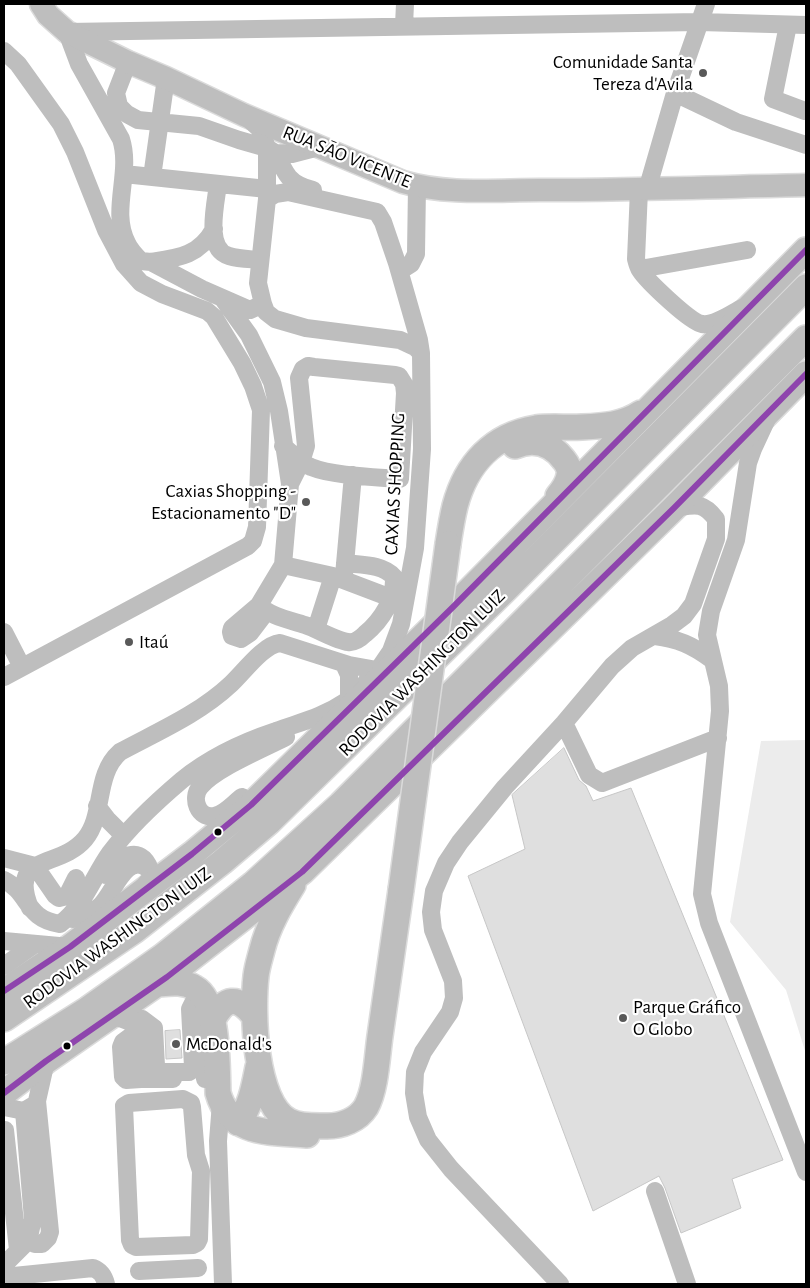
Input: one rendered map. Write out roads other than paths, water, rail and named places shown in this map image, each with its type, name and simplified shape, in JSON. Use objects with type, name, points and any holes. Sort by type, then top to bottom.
[{"type":"highway","points":[[4,991],[70,947],[192,854],[252,805],[364,687],[548,511],[656,404],[752,303],[806,250]]},
{"type":"highway","name":"RODOVIA WASHINGTON LUIZ","points":[[4,1019],[134,931],[222,862],[269,822],[371,724],[806,287]]},
{"type":"highway","name":"RODOVIA WASHINGTON LUIZ","points":[[4,1062],[88,1009],[163,956],[268,871],[348,798],[806,338]]},
{"type":"highway","points":[[4,1093],[46,1061],[158,984],[302,872],[674,508],[806,371]]},
{"type":"highway","points":[[158,984],[179,983],[194,987],[207,1000],[212,1011],[213,1020],[214,1087],[229,1116],[238,1123],[268,1132],[329,1135],[353,1131],[362,1126],[372,1116],[382,1093],[452,542],[455,505],[468,473],[491,446],[504,437],[537,428],[604,426],[629,421],[656,404]]},
{"type":"highway","points":[[452,542],[469,492],[477,476],[490,461],[506,449],[520,443],[534,442],[546,445],[558,453],[568,465],[570,473],[568,482],[548,511]]},
{"type":"highway","points":[[31,1001],[58,977],[146,910],[232,839],[252,805]]},
{"type":"highway","points":[[302,872],[282,902],[262,948],[256,975],[254,1016],[259,1064],[271,1102],[278,1113],[289,1121],[304,1125],[340,1124],[354,1119],[365,1108],[370,1096],[376,1066],[407,888]]},
{"type":"highway","points":[[213,1020],[220,1007],[232,1001],[244,1005],[254,1016]]},
{"type":"highway","points":[[238,1123],[251,1099],[259,1064]]},
{"type":"main road","name":"RUA SĀO VICENTE","points":[[41,4],[48,15],[67,32],[128,62],[244,115],[403,182],[417,186],[450,190],[643,190],[806,185]]},
{"type":"street","points":[[404,25],[406,4]]},
{"type":"street","points":[[706,4],[643,190],[636,259],[640,270],[691,319],[703,324],[711,323],[752,303]]},
{"type":"street","points":[[214,229],[206,241],[192,252],[177,258],[150,262],[141,261],[127,245],[120,213],[124,174],[124,156],[121,140],[79,64],[67,32],[404,25],[700,22],[806,25]]},
{"type":"street","points":[[788,25],[773,99],[805,111]]},
{"type":"street","points":[[4,50],[18,64],[61,124],[76,152],[106,230],[124,264],[142,283],[162,294],[198,306],[214,317],[242,363],[253,386],[261,410],[257,528],[256,534],[248,546],[4,677]]},
{"type":"street","points":[[128,62],[116,93],[119,106],[127,114],[138,120],[199,126],[271,150],[292,154],[320,147]]},
{"type":"street","points":[[152,177],[166,78]]},
{"type":"street","points":[[675,93],[727,118],[806,145]]},
{"type":"street","name":"CAXIAS SHOPPING","points":[[244,115],[261,130],[271,150],[293,182],[316,194]]},
{"type":"street","name":"CAXIAS SHOPPING","points":[[245,330],[260,309],[258,283],[271,150]]},
{"type":"street","points":[[124,174],[218,184],[267,194]]},
{"type":"street","points":[[218,184],[214,240],[222,253],[228,256],[260,260]]},
{"type":"street","points":[[400,271],[412,264],[416,254],[417,186]]},
{"type":"street","name":"CAXIAS SHOPPING","points":[[267,194],[281,192],[316,194],[371,208],[383,222],[400,271],[420,340],[422,449],[415,548],[397,637],[391,650],[364,687],[222,813],[206,816],[200,811],[195,802],[196,795],[199,788],[208,780],[321,717],[364,687]]},
{"type":"street","points":[[640,270],[747,250]]},
{"type":"street","points":[[150,262],[223,298],[260,309],[275,319],[306,328],[400,340],[410,344],[421,353]]},
{"type":"street","points":[[223,298],[249,334],[272,382],[279,411],[290,484],[283,565],[263,609],[343,641],[350,642],[361,638],[380,620],[391,598],[394,577],[383,569],[341,573],[283,565]]},
{"type":"street","points":[[400,340],[414,323]]},
{"type":"street","points":[[283,446],[304,454],[312,467],[400,479],[404,384],[399,376],[395,375],[308,366],[303,369],[300,378],[304,454],[290,484]]},
{"type":"street","points":[[774,406],[748,463],[736,540],[711,611],[707,635],[718,686],[720,711],[702,894],[709,923],[806,1172]]},
{"type":"street","points":[[316,629],[341,573],[353,474]]},
{"type":"street","points":[[560,1284],[452,1169],[428,1140],[418,1117],[414,1092],[415,1072],[423,1052],[450,1012],[454,998],[453,981],[433,930],[431,912],[434,891],[446,863],[460,842],[505,787],[564,723],[612,666],[632,648],[655,636],[684,616],[694,604],[716,539],[716,519],[709,510],[698,505],[674,508]]},
{"type":"street","points":[[716,539],[736,540]]},
{"type":"street","points":[[341,573],[391,598]]},
{"type":"street","points":[[4,632],[22,667]]},
{"type":"street","points":[[655,636],[673,639],[695,647],[711,659]]},
{"type":"street","points":[[30,908],[24,894],[26,874],[34,866],[61,857],[86,838],[90,831],[104,777],[113,758],[120,752],[188,716],[211,700],[231,684],[270,646],[280,643],[362,669],[364,687],[349,681],[344,664]]},
{"type":"street","name":"CAXIAS SHOPPING","points":[[72,919],[76,909],[106,860],[124,836],[183,779],[200,767],[260,736],[321,717]]},
{"type":"street","points":[[564,723],[589,775],[602,783],[718,738]]},
{"type":"street","points":[[97,806],[124,836]]},
{"type":"street","points":[[61,857],[87,892]]},
{"type":"street","points":[[4,858],[34,866],[59,898],[67,896],[76,878]]},
{"type":"street","points":[[4,880],[18,890],[39,918],[49,922],[88,915],[99,907],[133,864],[147,865],[152,876],[144,888],[132,900]]},
{"type":"street","points":[[4,941],[70,947]]},
{"type":"street","points":[[4,966],[35,944]]},
{"type":"street","points":[[113,1015],[142,1019],[154,1028],[156,1066],[161,1072],[189,1072],[193,1067],[190,1009],[193,1004],[198,1005],[214,1087],[218,1129],[223,1284]]},
{"type":"street","points":[[113,1015],[136,1024],[141,1079],[214,1087]]},
{"type":"street","points":[[4,1265],[23,1245],[42,1244],[48,1238],[50,1232],[31,1106],[46,1061]]},
{"type":"street","points":[[188,1100],[192,1107],[196,1155],[200,1171],[199,1239],[197,1243],[192,1246],[169,1247],[136,1247],[132,1245],[130,1240],[124,1106],[129,1104],[188,1100]]},
{"type":"street","points":[[4,1107],[31,1106]]},
{"type":"street","points":[[218,1154],[228,1134],[238,1123]]},
{"type":"street","points":[[5,1130],[23,1245]]},
{"type":"street","points":[[200,1171],[219,1173]]},
{"type":"street","points":[[655,1191],[687,1284]]},
{"type":"street","points":[[169,1247],[171,1274]]},
{"type":"street","points":[[4,1278],[93,1268],[104,1277],[106,1284]]},
{"type":"street","points":[[139,1271],[171,1274],[198,1268]]},
{"type":"place","name":"Comunidade Santa Tereza d'Avila","points":[[703,73]]},
{"type":"place","name":"Caxias Shopping - Estacionamento \"D\"","points":[[306,502]]},
{"type":"place","name":"Itaú","points":[[129,642]]},
{"type":"place","name":"Parque Gráfico O Globo","points":[[623,1018]]},
{"type":"place","name":"McDonald's","points":[[176,1044]]}]
